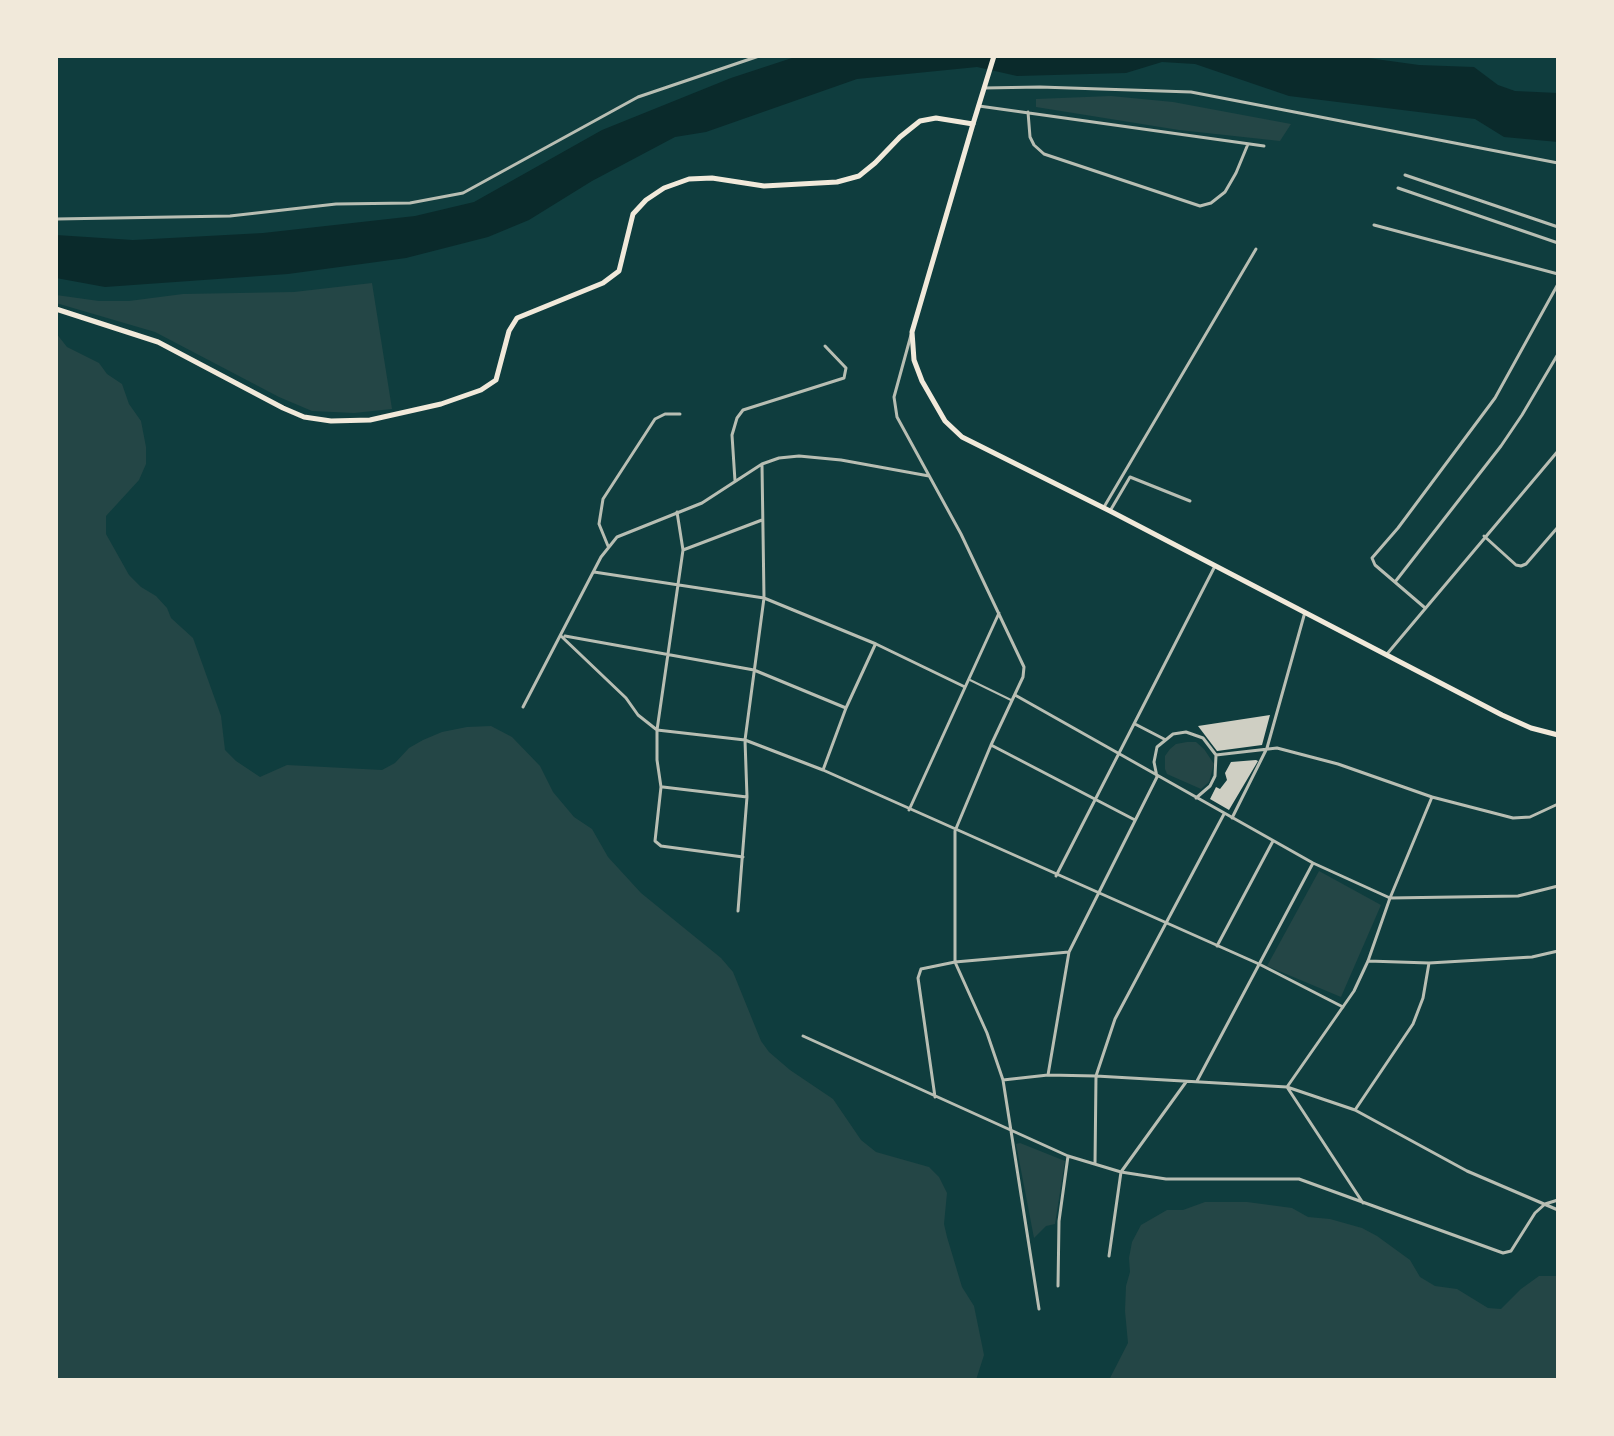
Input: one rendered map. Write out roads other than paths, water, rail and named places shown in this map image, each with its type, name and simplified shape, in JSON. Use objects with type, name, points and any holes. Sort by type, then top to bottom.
[{"type":"main road","points":[[994,56],[912,332],[914,360],[925,389],[945,421],[962,437],[1502,715],[1557,736]]},
{"type":"main road","points":[[56,309],[158,342],[304,417],[331,421],[370,420],[463,398],[496,380],[509,331],[517,318],[603,283],[619,271],[633,214],[664,188],[689,179],[712,178],[764,186],[837,182],[859,176],[920,121],[936,118],[973,124]]},
{"type":"street","points":[[56,219],[230,216],[336,204],[410,203],[463,193],[638,97],[759,56]]},
{"type":"street","points":[[984,88],[1191,92],[1558,163]]},
{"type":"street","points":[[979,106],[1264,146]]},
{"type":"street","points":[[1028,112],[1030,137],[1044,154],[1200,206],[1211,203],[1225,192],[1248,144]]},
{"type":"street","points":[[1405,175],[1558,227]]},
{"type":"street","points":[[1398,188],[1558,243]]},
{"type":"street","points":[[1374,225],[1558,274]]},
{"type":"street","points":[[1107,509],[1256,249]]},
{"type":"street","points":[[1424,607],[1375,565],[1372,558],[1495,398],[1558,284]]},
{"type":"street","points":[[912,332],[897,386],[897,417],[961,534],[1024,667],[1023,677],[955,831],[955,962],[987,1033],[1003,1080],[1039,1309]]},
{"type":"street","points":[[735,481],[732,435],[743,410],[844,378],[846,368],[825,346]]},
{"type":"street","points":[[1395,582],[1501,446],[1558,354]]},
{"type":"street","points":[[608,546],[599,524],[603,499],[655,419],[665,414],[680,414]]},
{"type":"street","points":[[1387,654],[1558,451]]},
{"type":"street","points":[[523,707],[608,546],[617,537],[702,503],[762,464],[779,458],[799,456],[841,460],[929,476]]},
{"type":"street","points":[[738,911],[747,797],[745,740],[764,598],[762,464]]},
{"type":"street","points":[[1107,509],[1130,477],[1190,501]]},
{"type":"street","points":[[677,512],[683,550],[657,730],[661,787],[655,841],[661,846],[743,857]]},
{"type":"street","points":[[683,550],[763,519]]},
{"type":"street","points":[[1484,536],[1521,566],[1558,527]]},
{"type":"street","points":[[1056,876],[1215,565]]},
{"type":"street","points":[[594,572],[764,598],[876,644],[965,687]]},
{"type":"street","points":[[1232,818],[1267,748],[1305,612]]},
{"type":"street","points":[[909,810],[999,613]]},
{"type":"street","points":[[561,636],[754,670],[846,708]]},
{"type":"street","points":[[561,636],[626,698],[638,715],[657,730],[745,740],[823,770],[1259,964],[1343,1007]]},
{"type":"street","points":[[823,770],[846,708],[876,644]]},
{"type":"street","points":[[1015,695],[1313,863],[1390,898],[1518,896],[1558,886]]},
{"type":"street","points":[[1135,724],[1164,740]]},
{"type":"street","points":[[1048,1075],[1069,952],[1157,777],[1155,755],[1164,740],[1173,734],[1194,734],[1203,738],[1216,755],[1215,776],[1210,786],[1195,798]]},
{"type":"street","points":[[991,745],[1135,820]]},
{"type":"street","points":[[1216,755],[1277,748],[1338,764],[1432,797],[1513,818],[1530,817],[1558,804]]},
{"type":"street","points":[[661,787],[747,797]]},
{"type":"street","points":[[1287,1087],[1343,1007],[1368,961],[1390,898],[1432,797]]},
{"type":"street","points":[[1095,1165],[1096,1076],[1115,1019],[1224,814]]},
{"type":"street","points":[[1217,946],[1273,841]]},
{"type":"street","points":[[1197,1081],[1313,863]]},
{"type":"street","points":[[1368,961],[1429,963],[1532,957],[1558,951]]},
{"type":"street","points":[[935,1097],[918,978],[921,969],[955,962],[1069,952]]},
{"type":"street","points":[[1355,1110],[1413,1024],[1423,998],[1429,963]]},
{"type":"street","points":[[803,1036],[1068,1156],[1121,1172],[1166,1179],[1299,1179],[1507,1253],[1535,1213],[1545,1204],[1558,1200]]},
{"type":"street","points":[[1003,1080],[1048,1075],[1096,1076],[1287,1087],[1355,1110],[1467,1171],[1558,1210]]},
{"type":"street","points":[[1109,1256],[1121,1172],[1186,1081]]},
{"type":"street","points":[[1287,1087],[1363,1203]]},
{"type":"street","points":[[1058,1286],[1059,1221],[1068,1156]]},
{"type":"lane","points":[[969,680],[1012,700]]}]
